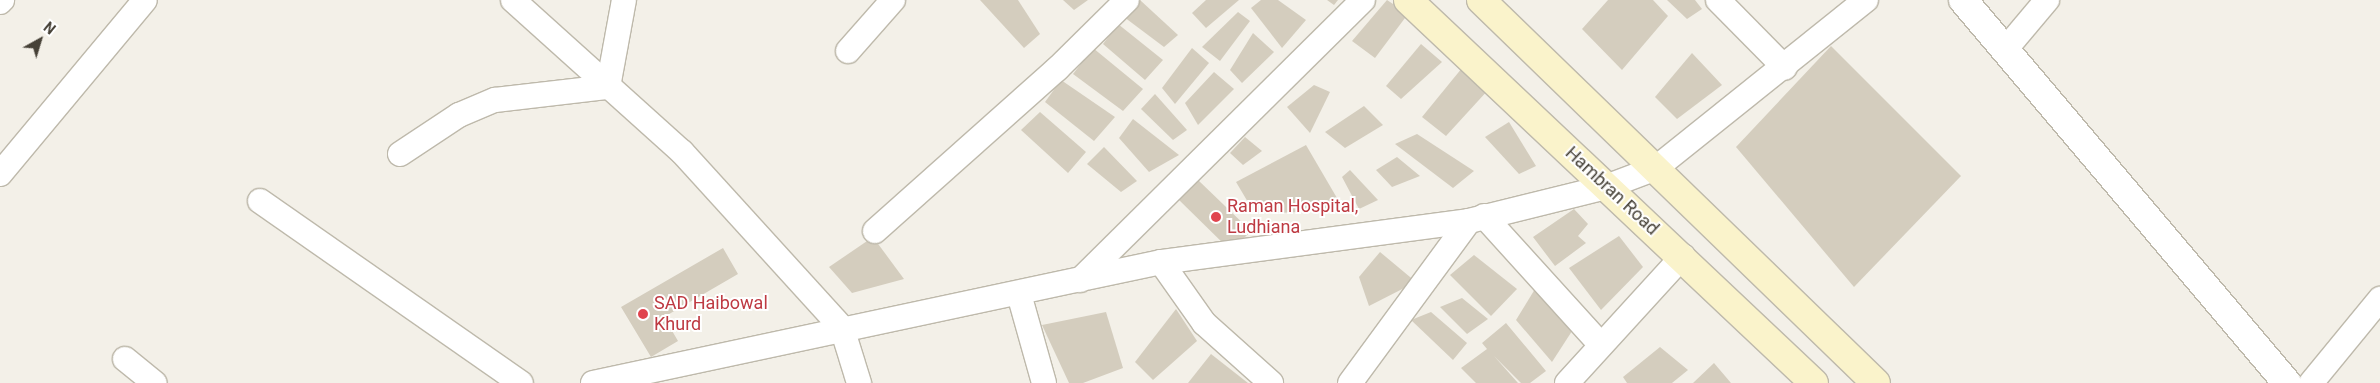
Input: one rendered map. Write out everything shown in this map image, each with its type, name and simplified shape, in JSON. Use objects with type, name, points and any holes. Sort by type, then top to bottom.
[{"type":"main road","name":"Hambran Road","points":[[1408,0],[1606,188],[1683,256],[1814,383]]},
{"type":"main road","points":[[1481,0],[1876,383]]},
{"type":"street","points":[[0,174],[145,0]]},
{"type":"street","points":[[513,0],[682,152],[842,328],[859,383]]},
{"type":"street","points":[[608,87],[624,0]]},
{"type":"street","points":[[848,52],[893,0]]},
{"type":"street","points":[[875,231],[1057,69],[1127,0]]},
{"type":"street","points":[[1079,281],[1363,0]]},
{"type":"street","points":[[1718,0],[1784,68]]},
{"type":"street","points":[[593,383],[842,328],[1019,294],[1161,262],[1476,219],[1606,188],[1656,168],[1784,68],[1866,0]]},
{"type":"street","points":[[1963,0],[2287,383]]},
{"type":"street","points":[[2004,50],[2047,0]]},
{"type":"street","points":[[400,154],[459,115],[495,100],[608,87]]},
{"type":"street","points":[[260,200],[521,383]]},
{"type":"street","points":[[1476,219],[1600,344]]},
{"type":"street","points":[[1350,383],[1476,219]]},
{"type":"street","points":[[1575,380],[1600,344],[1683,256]]},
{"type":"street","points":[[1161,262],[1204,323],[1271,383]]},
{"type":"street","points":[[1019,294],[1031,350],[1044,383]]},
{"type":"street","points":[[2311,383],[2380,299]]},
{"type":"street","points":[[125,359],[155,383]]},
{"type":"building","points":[[980,0],[1018,0],[1040,34],[1024,48]]},
{"type":"building","points":[[1063,0],[1088,0],[1074,10]]},
{"type":"building","points":[[1140,0],[1178,35],[1164,47],[1120,14]]},
{"type":"building","points":[[1206,0],[1239,0],[1206,28],[1192,13]]},
{"type":"building","points":[[1261,0],[1278,0],[1306,20],[1282,48],[1251,8]]},
{"type":"building","points":[[1327,0],[1338,0],[1334,5]]},
{"type":"building","points":[[1387,0],[1408,14],[1375,58],[1352,41]]},
{"type":"building","points":[[1608,0],[1653,0],[1668,16],[1622,70],[1582,29]]},
{"type":"building","points":[[1667,0],[1695,0],[1702,9],[1687,19]]},
{"type":"building","points":[[1238,12],[1250,21],[1220,61],[1202,47]]},
{"type":"building","points":[[1118,24],[1163,60],[1145,80],[1103,44]]},
{"type":"building","points":[[1253,33],[1274,52],[1242,83],[1230,70]]},
{"type":"building","points":[[1421,44],[1442,62],[1401,99],[1386,86]]},
{"type":"building","points":[[1831,46],[1961,176],[1854,287],[1736,147]]},
{"type":"building","points":[[1093,48],[1143,89],[1123,111],[1073,74]]},
{"type":"building","points":[[1192,48],[1209,63],[1175,104],[1162,88]]},
{"type":"building","points":[[1692,53],[1722,85],[1677,119],[1655,97]]},
{"type":"building","points":[[1462,68],[1489,89],[1446,136],[1422,117]]},
{"type":"building","points":[[1214,72],[1234,89],[1198,125],[1185,103]]},
{"type":"building","points":[[1061,80],[1115,117],[1094,141],[1045,102]]},
{"type":"building","points":[[1314,85],[1330,92],[1310,133],[1287,107]]},
{"type":"building","points":[[1155,94],[1187,130],[1173,140],[1141,109]]},
{"type":"building","points":[[1364,106],[1383,125],[1345,148],[1325,132]]},
{"type":"building","points":[[1040,112],[1086,152],[1068,173],[1021,130]]},
{"type":"building","points":[[1133,119],[1179,155],[1149,172],[1119,138]]},
{"type":"building","points":[[1509,122],[1536,166],[1519,174],[1485,137]]},
{"type":"building","points":[[1417,134],[1474,171],[1453,188],[1395,144]]},
{"type":"building","points":[[1245,137],[1262,151],[1243,165],[1230,153]]},
{"type":"building","points":[[1306,145],[1344,210],[1255,214],[1236,182]]},
{"type":"building","points":[[1104,147],[1137,181],[1121,192],[1087,164]]},
{"type":"building","points":[[1397,157],[1420,176],[1392,187],[1376,170]]},
{"type":"building","points":[[1350,170],[1378,200],[1359,209],[1342,177]]},
{"type":"building","points":[[1198,180],[1251,231],[1231,251],[1178,199]]},
{"type":"building","points":[[1574,209],[1588,224],[1578,236],[1586,243],[1555,266],[1533,237]]},
{"type":"building","points":[[1619,236],[1643,267],[1601,310],[1569,268]]},
{"type":"building","points":[[873,237],[904,279],[852,293],[829,267]]},
{"type":"building","points":[[723,248],[738,274],[664,317],[678,341],[651,357],[621,307]]},
{"type":"building","points":[[1380,252],[1416,282],[1369,306],[1359,277]]},
{"type":"building","points":[[1474,255],[1517,289],[1491,316],[1450,275]]},
{"type":"building","points":[[1535,289],[1574,328],[1552,362],[1516,320]]},
{"type":"building","points":[[1462,298],[1488,319],[1467,334],[1440,307]]},
{"type":"building","points":[[1176,309],[1197,341],[1153,380],[1135,362]]},
{"type":"building","points":[[1106,312],[1123,368],[1083,383],[1069,383],[1042,325]]},
{"type":"building","points":[[1431,312],[1467,343],[1453,360],[1411,320]]},
{"type":"building","points":[[1506,323],[1546,371],[1530,383],[1521,383],[1494,356],[1518,383],[1476,383],[1461,368],[1487,349],[1482,343]]},
{"type":"building","points":[[1660,347],[1688,370],[1672,383],[1627,383],[1623,377]]},
{"type":"building","points":[[1211,354],[1248,383],[1188,383]]},
{"type":"building","points":[[1714,363],[1731,383],[1693,383]]},
{"type":"place","name":"Raman Hospital, Ludhiana","points":[[1216,217]]},
{"type":"place","name":"SAD Haibowal Khurd","points":[[643,314]]}]
